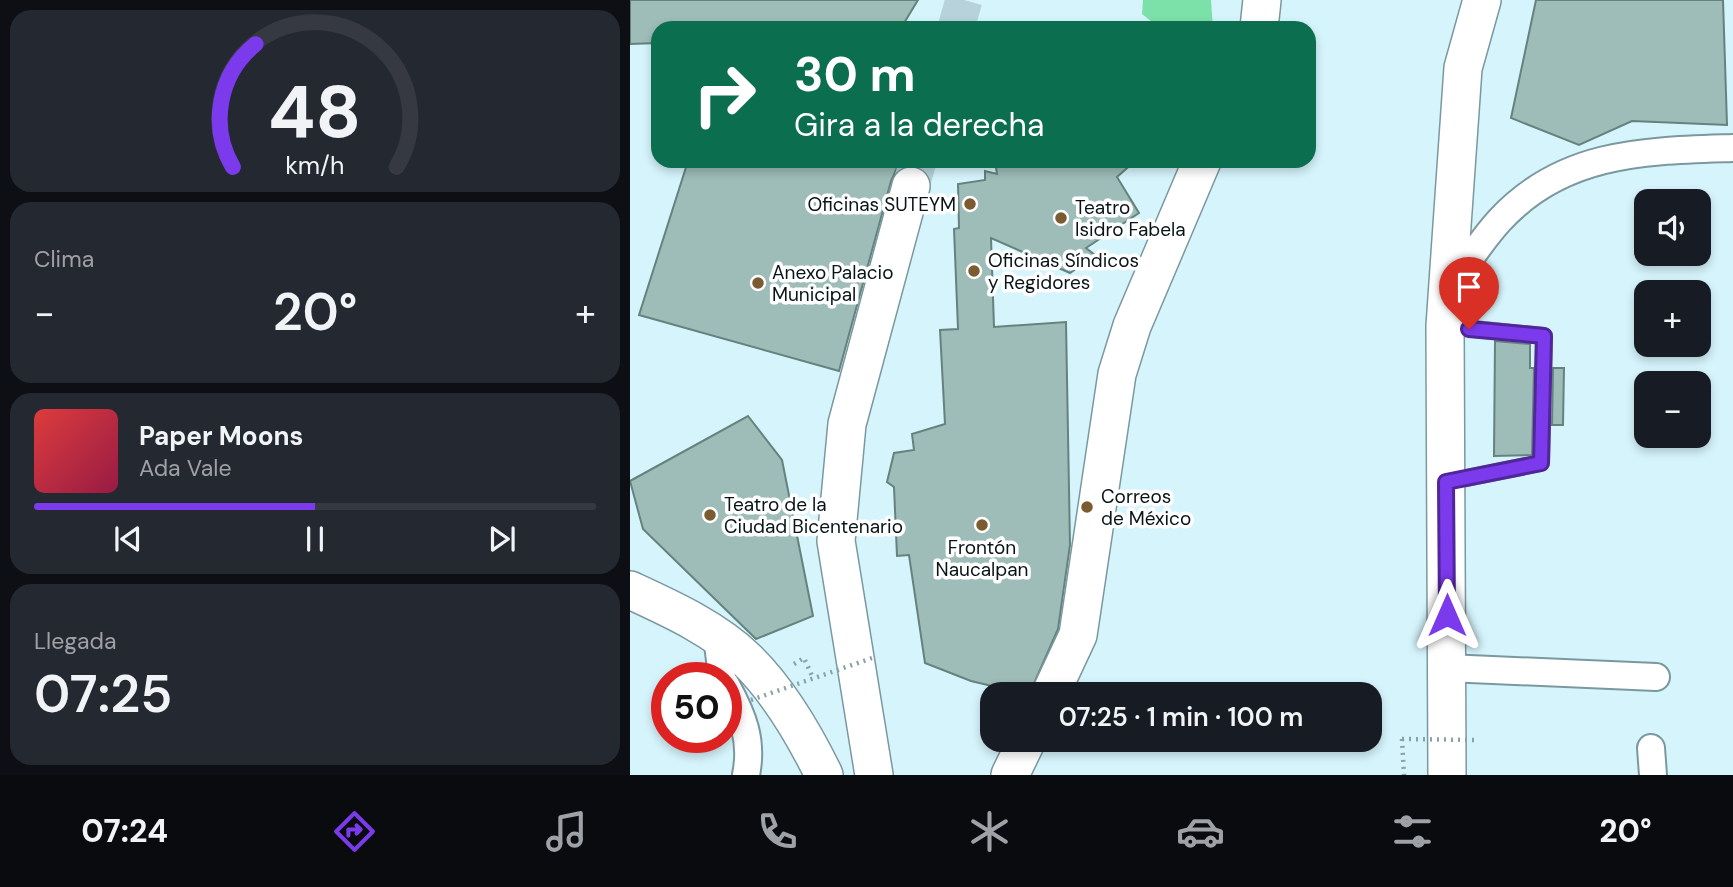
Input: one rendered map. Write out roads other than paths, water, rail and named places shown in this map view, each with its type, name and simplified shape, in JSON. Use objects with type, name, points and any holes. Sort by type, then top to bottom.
[{"type":"main road","points":[[1260,21],[1262,0]]},
{"type":"main road","points":[[1447,775],[1445,309],[1463,68],[1482,0]]},
{"type":"main road","points":[[1056,682],[1078,635],[1118,374],[1132,326],[1199,168]]},
{"type":"main road","points":[[874,775],[836,541],[847,424],[911,186]]},
{"type":"main road","points":[[630,590],[717,636],[746,659],[804,734],[824,775]]},
{"type":"main road","points":[[1010,775],[1021,752]]},
{"type":"street","points":[[1445,309],[1499,220],[1532,193],[1579,166],[1636,152],[1733,148]]},
{"type":"street","points":[[717,636],[720,662]]},
{"type":"street","points":[[1447,667],[1656,677]]},
{"type":"street","points":[[742,716],[751,752],[746,775]]},
{"type":"street","points":[[1651,748],[1653,775]]},
{"type":"lane","points":[[1445,309],[1544,336],[1541,463],[1446,482]]},
{"type":"tunnel","points":[[958,21],[964,0]]},
{"type":"tunnel","points":[[911,186],[916,168]]},
{"type":"place","name":"Oficinas SUTEYM","points":[[970,204]]},
{"type":"place","name":"Teatro Isidro Fabela","points":[[1061,218]]},
{"type":"place","name":"Oficinas Síndicos y Regidores","points":[[974,271]]},
{"type":"place","name":"Anexo Palacio Municipal","points":[[758,283]]},
{"type":"place","name":"Correos de México","points":[[1087,507]]},
{"type":"place","name":"Teatro de la Ciudad Bicentenario","points":[[710,515]]},
{"type":"place","name":"Frontón Naucalpan","points":[[982,525]]}]
